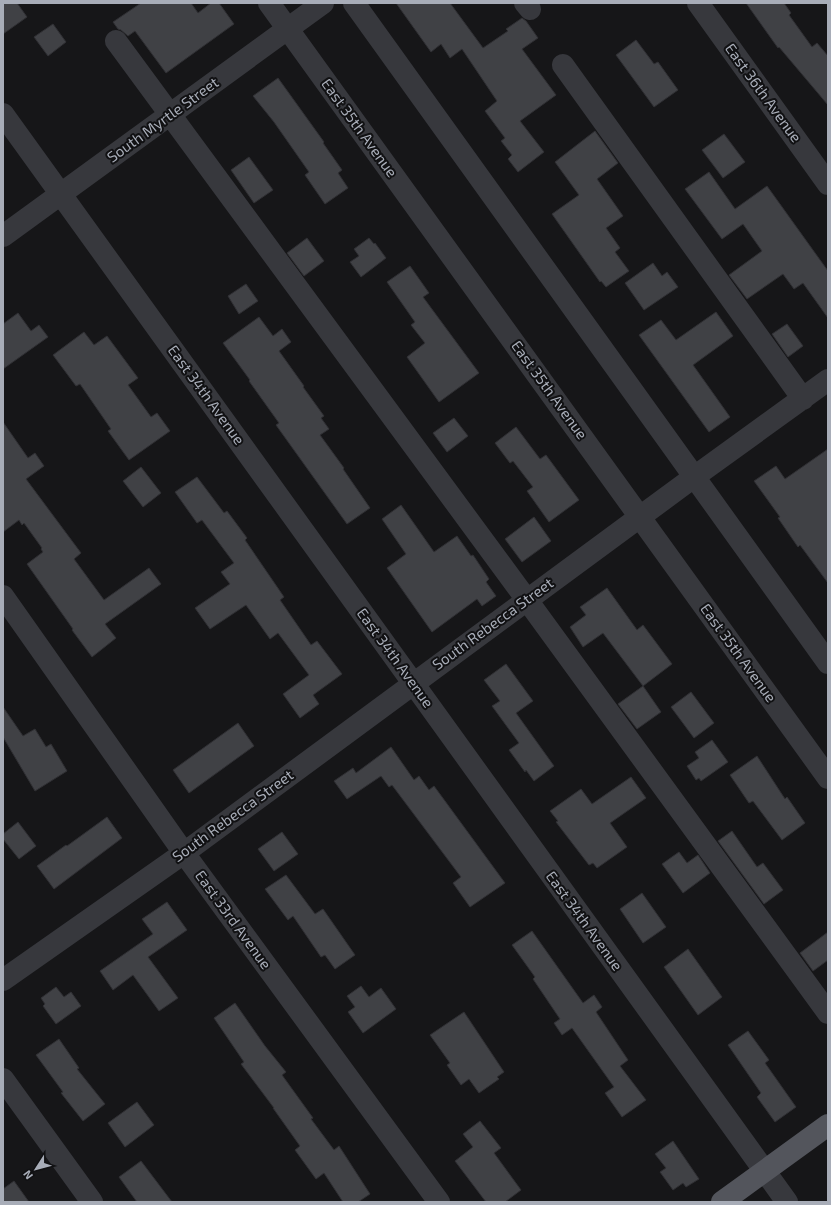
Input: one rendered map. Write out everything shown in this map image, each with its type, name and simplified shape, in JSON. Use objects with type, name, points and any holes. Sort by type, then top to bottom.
[{"type":"main road","points":[[722,1202],[828,1125]]},
{"type":"street","name":"East 35th Avenue","points":[[269,3],[828,778]]},
{"type":"street","name":"South Myrtle Street","points":[[3,236],[323,3]]},
{"type":"street","points":[[354,3],[828,663]]},
{"type":"street","name":"East 36th Avenue","points":[[698,3],[828,184]]},
{"type":"street","points":[[116,41],[171,114],[828,1013]]},
{"type":"street","points":[[563,65],[803,398]]},
{"type":"street","name":"East 34th Avenue","points":[[3,114],[787,1202]]},
{"type":"street","name":"South Rebecca Street","points":[[3,980],[184,853],[526,600],[828,380]]},
{"type":"street","name":"East 33rd Avenue","points":[[3,596],[184,853],[439,1202]]},
{"type":"street","points":[[3,1079],[92,1202]]},
{"type":"building","points":[[3,3],[17,3],[27,17],[3,34]]},
{"type":"building","points":[[141,3],[191,3],[198,13],[211,3],[219,3],[234,24],[166,73],[135,31],[128,36],[118,29],[113,22]]},
{"type":"building","points":[[396,3],[450,3],[483,48],[508,31],[506,29],[522,18],[526,21],[538,38],[522,49],[556,95],[520,121],[544,152],[518,172],[508,159],[512,155],[501,141],[505,138],[485,111],[497,101],[462,49],[450,58],[441,44],[431,52]]},
{"type":"building","points":[[746,3],[784,3],[791,13],[789,15],[812,47],[817,43],[828,56],[828,105],[779,47],[778,48]]},
{"type":"building","points":[[53,24],[66,42],[48,56],[34,37]]},
{"type":"building","points":[[636,40],[654,64],[658,62],[678,90],[654,107],[616,55]]},
{"type":"building","points":[[278,78],[324,142],[323,143],[342,170],[338,173],[348,188],[325,204],[305,175],[309,172],[274,122],[253,96]]},
{"type":"building","points":[[595,131],[618,163],[597,179],[623,216],[606,228],[620,248],[615,252],[629,271],[606,287],[601,281],[600,282],[552,214],[579,195],[555,162]]},
{"type":"building","points":[[724,134],[745,162],[723,178],[702,150]]},
{"type":"building","points":[[249,157],[273,190],[254,203],[231,170]]},
{"type":"building","points":[[709,172],[735,209],[767,186],[828,271],[828,318],[803,283],[794,289],[783,274],[747,299],[729,275],[762,251],[743,224],[722,239],[685,189]]},
{"type":"building","points":[[307,238],[324,261],[304,276],[287,253]]},
{"type":"building","points":[[369,238],[374,244],[375,243],[386,258],[361,277],[350,262],[359,256],[354,249]]},
{"type":"building","points":[[653,263],[662,276],[667,272],[678,287],[644,310],[625,283]]},
{"type":"building","points":[[410,266],[429,293],[423,297],[479,373],[439,402],[407,357],[425,343],[411,325],[415,322],[387,282]]},
{"type":"building","points":[[246,284],[258,301],[239,314],[228,296]]},
{"type":"building","points":[[716,312],[733,336],[693,365],[730,417],[709,432],[639,335],[661,320],[676,340]]},
{"type":"building","points":[[18,313],[31,331],[39,325],[48,337],[3,369],[3,324]]},
{"type":"building","points":[[259,317],[273,336],[282,329],[291,342],[279,351],[324,416],[321,418],[329,429],[320,435],[370,508],[347,524],[276,425],[279,423],[223,343]]},
{"type":"building","points":[[787,324],[803,346],[788,357],[772,334]]},
{"type":"building","points":[[84,332],[94,345],[107,336],[138,378],[128,385],[151,417],[157,413],[170,431],[129,460],[108,431],[111,429],[80,384],[76,386],[53,355]]},
{"type":"building","points":[[454,418],[468,436],[447,452],[433,433]]},
{"type":"building","points":[[3,422],[28,458],[35,453],[44,466],[26,479],[81,553],[74,559],[104,600],[149,568],[161,584],[105,624],[116,638],[92,657],[27,564],[43,552],[41,549],[42,548],[24,523],[22,525],[19,520],[3,532]]},
{"type":"building","points":[[516,427],[540,459],[546,455],[579,500],[549,522],[527,491],[533,487],[513,461],[510,463],[495,443]]},
{"type":"building","points":[[828,449],[828,583],[800,545],[798,547],[778,518],[780,517],[754,481],[776,466],[785,479]]},
{"type":"building","points":[[141,467],[161,493],[143,507],[123,481]]},
{"type":"building","points":[[197,477],[224,513],[227,511],[247,538],[245,540],[284,597],[280,600],[311,645],[317,641],[342,674],[313,695],[319,704],[300,718],[283,694],[309,675],[278,633],[270,639],[246,605],[210,629],[195,608],[230,584],[221,572],[234,563],[202,520],[197,523],[175,492]]},
{"type":"building","points":[[401,505],[434,552],[457,536],[471,556],[473,555],[489,579],[486,582],[496,596],[482,606],[477,599],[432,632],[387,568],[406,554],[382,519]]},
{"type":"building","points":[[534,517],[551,541],[522,562],[505,539]]},
{"type":"building","points":[[607,588],[637,630],[643,625],[672,664],[643,686],[603,633],[583,647],[570,627],[586,615],[580,607]]},
{"type":"building","points":[[506,664],[533,701],[516,713],[554,766],[534,781],[526,770],[525,772],[509,750],[519,743],[492,706],[500,701],[484,680]]},
{"type":"building","points":[[643,686],[661,712],[637,729],[618,704]]},
{"type":"building","points":[[691,692],[714,723],[694,738],[671,707]]},
{"type":"building","points":[[3,707],[23,736],[35,729],[46,747],[51,744],[67,771],[35,791],[3,737]]},
{"type":"building","points":[[238,723],[254,746],[189,793],[173,770]]},
{"type":"building","points":[[712,740],[728,762],[701,781],[699,778],[696,780],[687,766],[699,758],[695,752]]},
{"type":"building","points":[[391,747],[414,780],[419,776],[429,790],[434,786],[505,883],[470,907],[453,883],[461,877],[392,785],[389,787],[381,776],[347,799],[334,781],[353,768],[356,773]]},
{"type":"building","points":[[757,756],[785,799],[787,797],[805,823],[782,840],[753,801],[749,803],[730,775]]},
{"type":"building","points":[[631,777],[646,798],[610,823],[627,847],[597,868],[593,863],[589,865],[556,822],[558,821],[550,811],[581,789],[592,804]]},
{"type":"building","points":[[107,817],[122,838],[54,889],[37,866]]},
{"type":"building","points":[[18,822],[36,846],[19,859],[3,839],[3,834]]},
{"type":"building","points":[[732,831],[757,867],[763,863],[783,890],[764,904],[718,841]]},
{"type":"building","points":[[282,832],[298,854],[274,871],[258,849]]},
{"type":"building","points":[[679,852],[687,863],[698,855],[710,873],[683,893],[662,864]]},
{"type":"building","points":[[286,875],[315,914],[323,909],[355,955],[335,969],[325,955],[321,957],[293,916],[288,920],[265,889]]},
{"type":"building","points":[[642,893],[666,927],[643,943],[620,909]]},
{"type":"building","points":[[167,902],[187,930],[148,957],[178,998],[159,1011],[133,975],[113,990],[100,971],[153,934],[142,919]]},
{"type":"building","points":[[532,931],[583,1003],[594,995],[602,1007],[596,1012],[628,1060],[620,1066],[646,1100],[622,1117],[605,1093],[614,1087],[572,1028],[562,1035],[554,1023],[560,1019],[533,979],[535,977],[512,945]]},
{"type":"building","points":[[828,932],[828,960],[813,971],[800,953]]},
{"type":"building","points":[[688,949],[722,997],[698,1015],[664,967]]},
{"type":"building","points":[[361,986],[369,997],[381,988],[396,1009],[363,1033],[348,1012],[355,1007],[347,996]]},
{"type":"building","points":[[56,987],[64,997],[71,992],[81,1006],[56,1024],[43,1006],[45,1004],[41,998]]},
{"type":"building","points":[[235,1003],[265,1046],[286,1072],[282,1075],[313,1118],[311,1119],[334,1150],[339,1146],[370,1194],[358,1202],[343,1202],[324,1173],[316,1179],[295,1150],[300,1146],[241,1064],[244,1062],[214,1018]]},
{"type":"building","points":[[464,1012],[504,1072],[497,1077],[499,1079],[479,1093],[469,1079],[461,1085],[447,1065],[450,1063],[430,1035]]},
{"type":"building","points":[[748,1031],[769,1060],[765,1063],[796,1107],[775,1122],[757,1097],[761,1093],[728,1045]]},
{"type":"building","points":[[59,1039],[79,1068],[77,1069],[105,1104],[83,1121],[61,1093],[63,1092],[36,1055]]},
{"type":"building","points":[[137,1102],[154,1125],[125,1147],[108,1123]]},
{"type":"building","points":[[480,1121],[501,1148],[494,1153],[521,1190],[505,1202],[486,1202],[455,1161],[473,1147],[463,1134]]},
{"type":"building","points":[[673,1141],[699,1179],[686,1187],[683,1183],[673,1190],[660,1172],[666,1168],[655,1154]]},
{"type":"building","points":[[141,1161],[172,1202],[137,1202],[119,1177]]},
{"type":"building","points":[[14,1181],[29,1202],[3,1202],[3,1189]]}]
